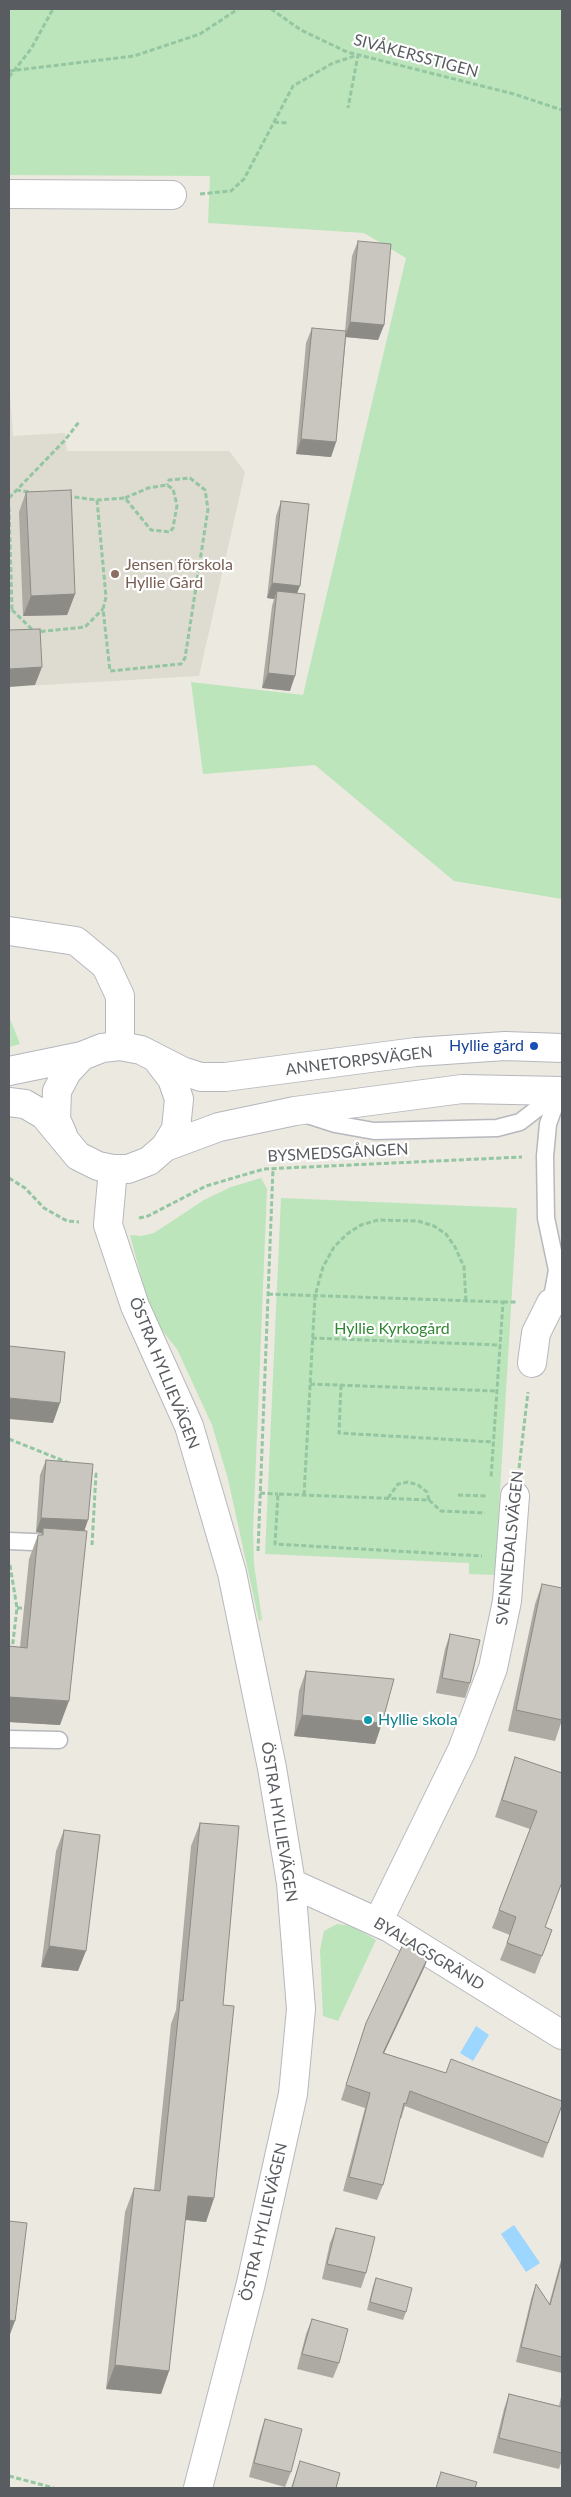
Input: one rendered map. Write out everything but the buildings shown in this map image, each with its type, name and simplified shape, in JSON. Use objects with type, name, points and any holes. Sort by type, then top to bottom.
[{"type":"street","points":[[9,194],[172,195]]},
{"type":"street","points":[[9,931],[76,941],[106,966],[120,996],[120,1046]]},
{"type":"street","name":"ANNETORPSVÄGEN","points":[[9,1071],[82,1056],[102,1048],[120,1046],[141,1050],[159,1062],[201,1077],[225,1077],[416,1052],[505,1046],[562,1048]]},
{"type":"street","name":"ANNETORPSVÄGEN","points":[[64,1140],[56,1120],[57,1091],[67,1072],[82,1056]]},
{"type":"street","name":"ANNETORPSVÄGEN","points":[[9,1102],[24,1104],[44,1115],[78,1156],[98,1166],[128,1169],[149,1162],[165,1148],[176,1129],[179,1099],[172,1079],[159,1062]]},
{"type":"street","name":"ANNETORPSVÄGEN","points":[[165,1148],[219,1127],[295,1111],[462,1089],[561,1091]]},
{"type":"street","name":"ÖSTRA HYLLIEVÄGEN","points":[[113,1169],[108,1225],[135,1306],[189,1426],[232,1573],[272,1768],[291,1883],[301,2009],[293,2094],[251,2282],[198,2488]]},
{"type":"street","points":[[532,1363],[536,1333],[557,1300]]},
{"type":"street","name":"SVENNEDALSVÄGEN","points":[[378,1922],[462,1750],[493,1668],[507,1601],[503,1492]]},
{"type":"street","name":"BYALAGSGRÄND","points":[[291,1883],[378,1922],[562,2035]]},
{"type":"lane","points":[[295,1111],[334,1124],[374,1131],[497,1128],[520,1122],[561,1091]]},
{"type":"lane","points":[[557,1300],[556,1270],[546,1218],[544,1156],[548,1124],[561,1091]]},
{"type":"lane","points":[[9,1541],[72,1544]]},
{"type":"lane","points":[[9,1739],[59,1740]]},
{"type":"path","points":[[9,77],[32,49],[52,9]]},
{"type":"path","points":[[9,71],[134,56],[200,34],[238,9]]},
{"type":"path","name":"SIVÅKERSSTIGEN","points":[[271,9],[301,30],[347,52],[514,94],[562,110]]},
{"type":"path","points":[[172,195],[231,191],[244,179],[292,86],[333,62],[358,55],[348,108]]},
{"type":"path","points":[[274,122],[287,123]]},
{"type":"path","points":[[9,498],[65,440],[79,422]]},
{"type":"path","points":[[97,500],[106,596],[103,608],[110,671],[181,664],[185,658],[208,509],[205,490],[190,478],[169,480],[167,485]]},
{"type":"path","points":[[61,496],[97,500],[125,498],[148,488],[167,485],[174,489],[177,504],[176,520],[170,532],[151,530],[125,498]]},
{"type":"path","points":[[16,490],[34,492]]},
{"type":"path","points":[[9,507],[10,610],[35,632],[85,627],[103,608]]},
{"type":"path","name":"BYSMEDSGÅNGEN","points":[[9,1178],[25,1188],[44,1208],[67,1221],[108,1225],[148,1216],[206,1186],[264,1169],[544,1156]]},
{"type":"path","points":[[258,1561],[272,1169]]},
{"type":"path","points":[[304,1495],[315,1296],[323,1267],[334,1247],[347,1234],[361,1225],[378,1220],[418,1221],[434,1226],[446,1234],[455,1246],[464,1267],[466,1301]]},
{"type":"path","points":[[268,1294],[503,1302],[493,1442],[503,1492]]},
{"type":"path","points":[[312,1338],[500,1345]]},
{"type":"path","name":"SVENNEDALSVÄGEN","points":[[503,1492],[532,1363]]},
{"type":"path","points":[[310,1384],[497,1391]]},
{"type":"path","points":[[340,1385],[339,1433],[493,1442]]},
{"type":"path","points":[[9,1439],[70,1463]]},
{"type":"path","points":[[79,1467],[96,1474],[92,1545]]},
{"type":"path","points":[[388,1498],[398,1484],[408,1482],[418,1485],[427,1492],[429,1500],[440,1511],[488,1514],[489,1508]]},
{"type":"path","points":[[260,1493],[429,1500]]},
{"type":"path","points":[[278,1494],[275,1544],[485,1556]]},
{"type":"path","points":[[458,1495],[490,1496],[489,1502]]},
{"type":"path","points":[[9,1557],[16,1608],[12,1653]]},
{"type":"path","points":[[16,1608],[24,1608]]},
{"type":"path","points":[[9,2476],[54,2488]]},
{"type":"shaded area","name":"Jensen förskola Hyllie Gård","points":[[9,379],[13,436],[65,433],[67,451],[229,451],[245,472],[199,676],[9,687]]},
{"type":"green space","points":[[9,9],[562,9],[562,899],[454,881],[315,765],[203,774],[191,682],[303,695],[406,258],[364,233],[208,223],[210,176],[9,175]]},
{"type":"green space","points":[[9,1016],[20,1044],[9,1047]]},
{"type":"green space","points":[[261,1178],[267,1189],[253,1533],[254,1564],[262,1620],[259,1621],[228,1479],[212,1425],[177,1349],[152,1318],[130,1235],[141,1236],[154,1233],[204,1200],[231,1187]]},
{"type":"green space","name":"Hyllie Kyrkogård","points":[[281,1198],[517,1208],[495,1575],[469,1574],[469,1563],[265,1554]]},
{"type":"green space","points":[[337,1924],[353,1926],[376,1940],[338,2021],[323,2016],[320,1950],[324,1931]]},
{"type":"water","points":[[476,2026],[489,2035],[473,2061],[460,2053]]},
{"type":"water","points":[[514,2225],[540,2263],[526,2272],[501,2234]]},
{"type":"place","name":"Jensen förskola Hyllie Gård","points":[[115,574]]},
{"type":"place","name":"Hyllie gård","points":[[534,1046]]},
{"type":"place","name":"Hyllie skola","points":[[368,1720]]}]
